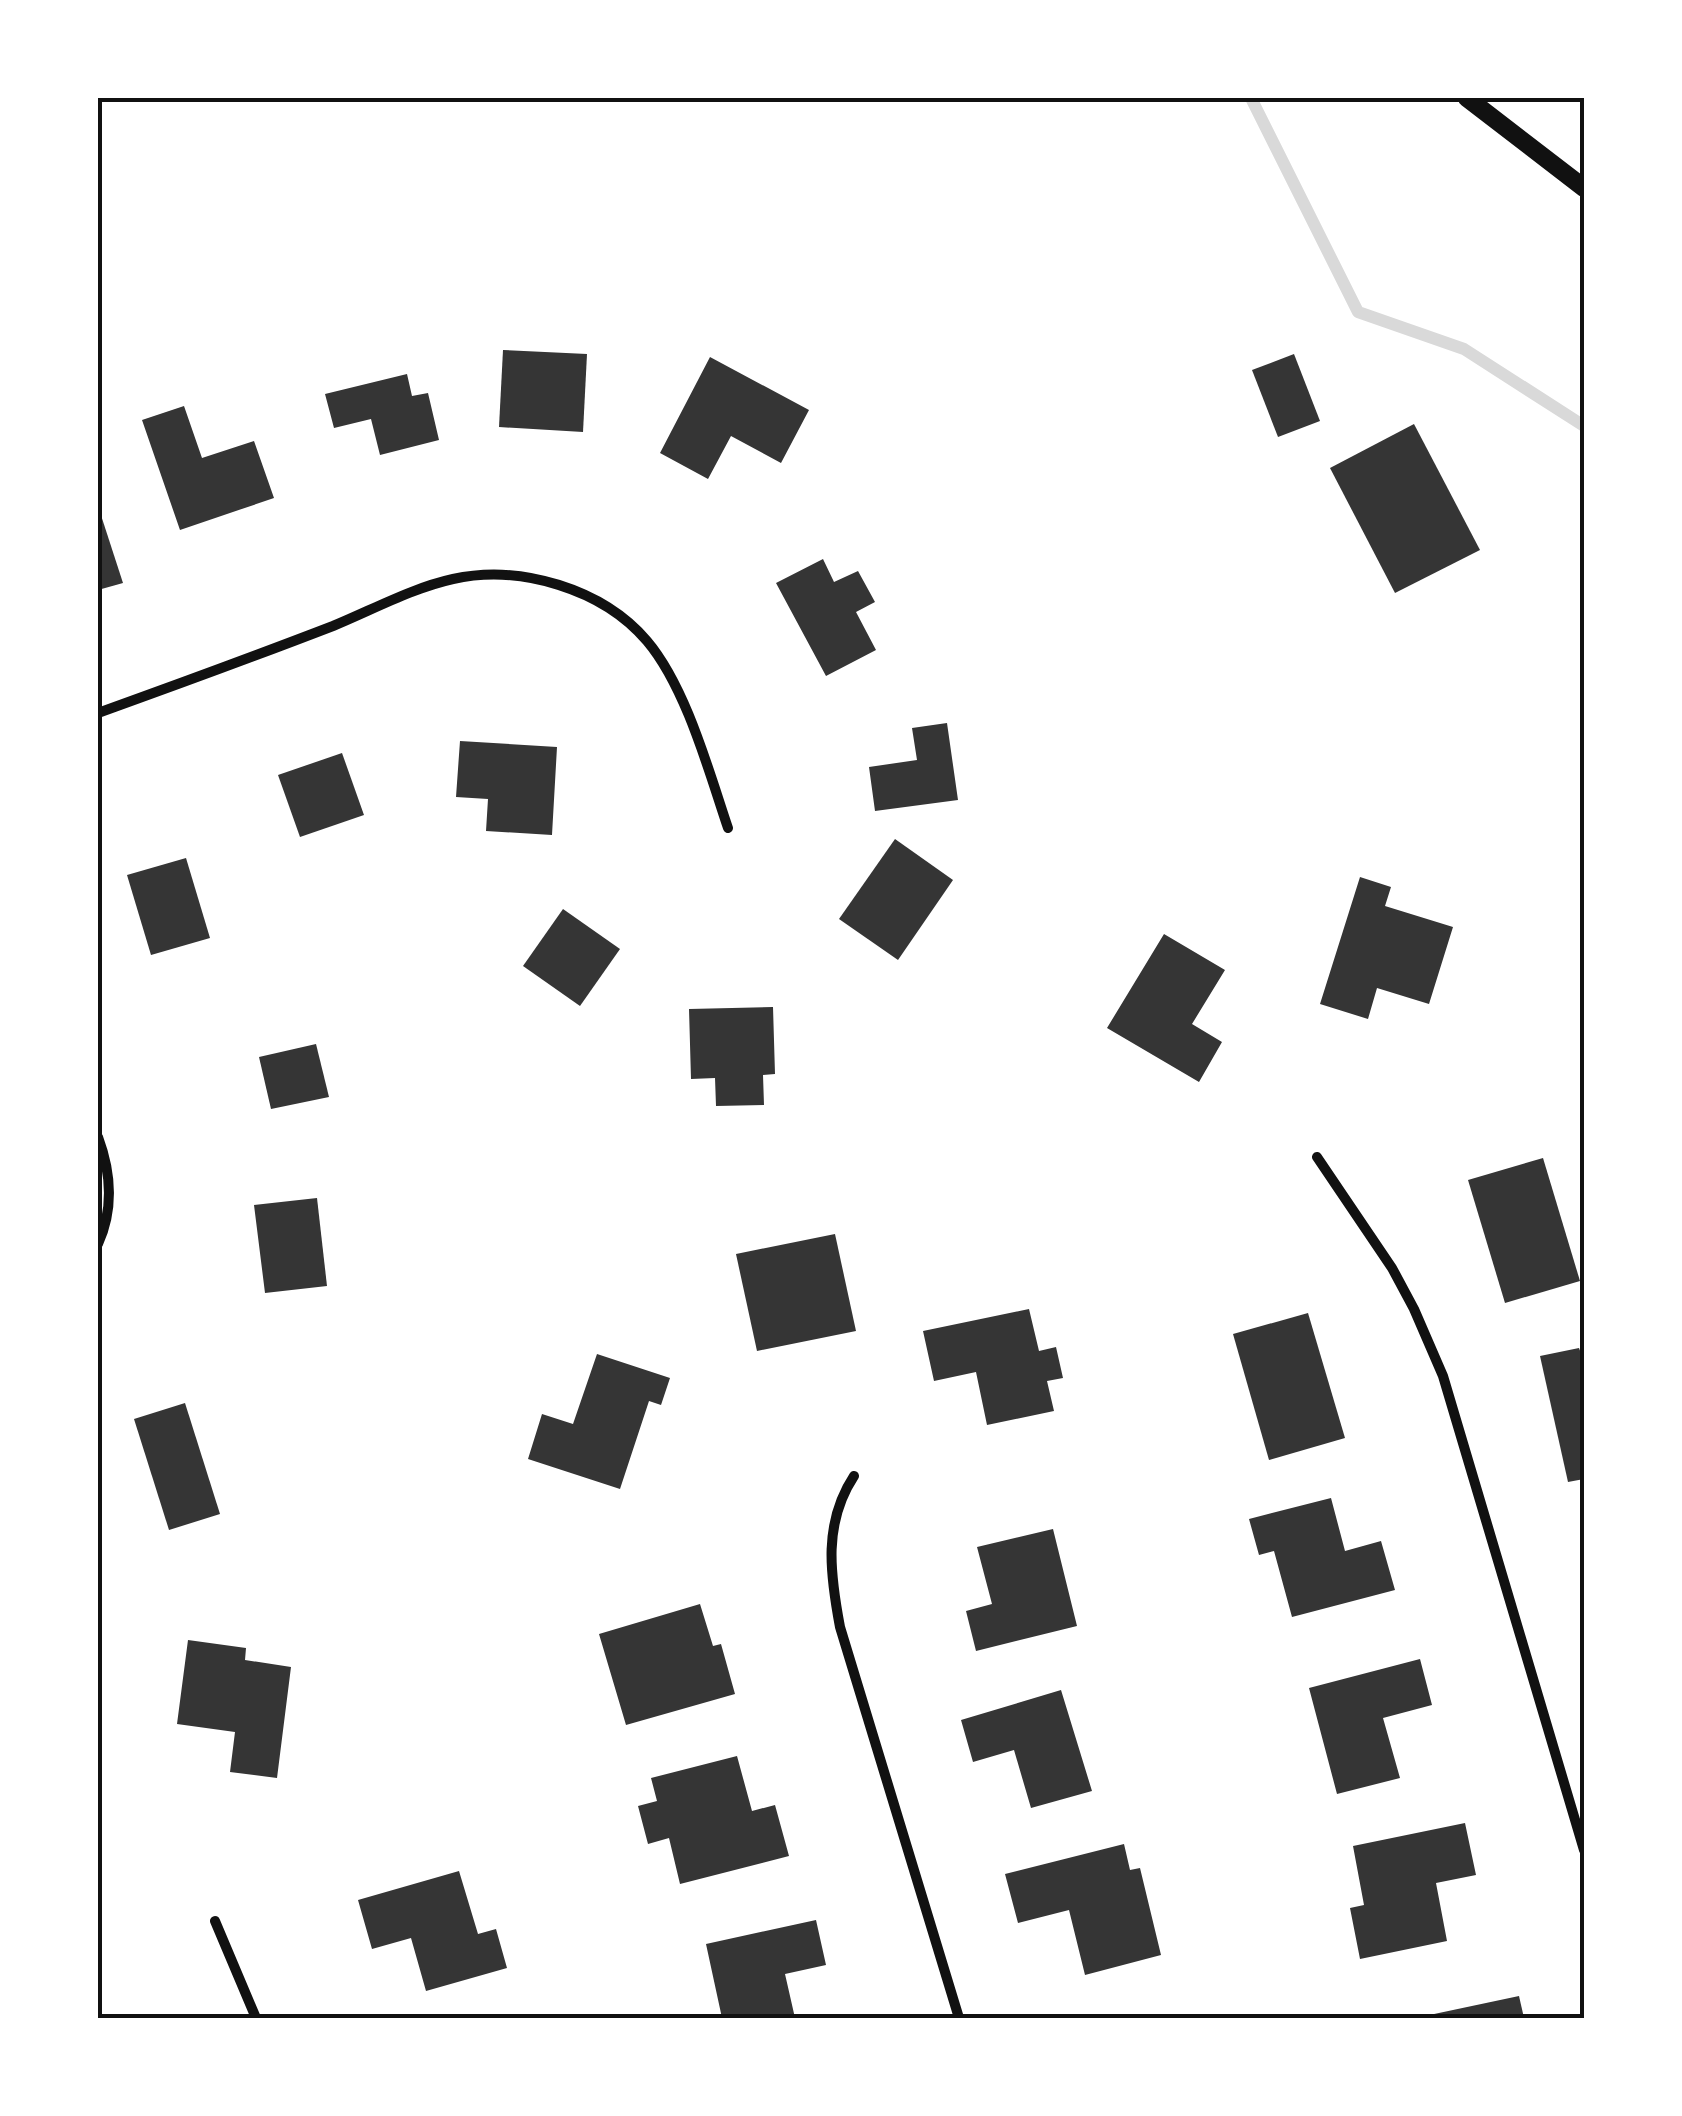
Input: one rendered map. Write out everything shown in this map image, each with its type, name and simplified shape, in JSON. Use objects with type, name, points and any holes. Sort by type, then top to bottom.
[{"type":"street","points":[[1467,98],[1584,188]]},
{"type":"street","points":[[98,713],[438,584],[486,576],[518,577],[584,593],[631,623],[650,644],[671,678],[698,740],[728,828]]},
{"type":"street","points":[[98,1137],[110,1183],[108,1212],[98,1244]]},
{"type":"street","points":[[1317,1158],[1392,1268],[1442,1376],[1584,1850]]},
{"type":"street","points":[[854,1476],[842,1494],[834,1518],[832,1587],[840,1627],[958,2018]]},
{"type":"street","points":[[216,1921],[256,2018]]},
{"type":"building","points":[[503,350],[587,354],[583,432],[499,427]]},
{"type":"building","points":[[1294,354],[1320,421],[1278,437],[1252,370]]},
{"type":"building","points":[[710,357],[809,410],[781,463],[731,436],[708,479],[660,453]]},
{"type":"building","points":[[407,374],[412,396],[428,393],[439,440],[380,455],[371,419],[334,428],[325,394]]},
{"type":"building","points":[[184,406],[202,458],[254,441],[274,498],[180,530],[142,420]]},
{"type":"building","points":[[1414,424],[1480,550],[1395,593],[1330,468]]},
{"type":"building","points":[[98,506],[123,583],[98,590]]},
{"type":"building","points":[[823,559],[834,582],[858,571],[875,602],[856,612],[876,650],[826,676],[776,583]]},
{"type":"building","points":[[947,723],[958,800],[875,811],[869,767],[917,760],[912,728]]},
{"type":"building","points":[[460,741],[557,747],[552,835],[486,831],[488,799],[456,797]]},
{"type":"building","points":[[342,753],[364,815],[300,837],[278,775]]},
{"type":"building","points":[[895,839],[953,880],[898,960],[839,919]]},
{"type":"building","points":[[186,858],[210,938],[151,955],[127,875]]},
{"type":"building","points":[[1360,877],[1391,887],[1385,906],[1453,927],[1429,1004],[1377,988],[1368,1019],[1320,1004]]},
{"type":"building","points":[[563,909],[620,949],[580,1006],[523,966]]},
{"type":"building","points":[[1164,934],[1225,970],[1192,1024],[1222,1042],[1199,1082],[1107,1028]]},
{"type":"building","points":[[773,1007],[775,1074],[763,1075],[764,1105],[716,1106],[715,1078],[691,1079],[689,1009]]},
{"type":"building","points":[[316,1044],[329,1097],[271,1109],[259,1057]]},
{"type":"building","points":[[1543,1158],[1580,1281],[1505,1303],[1468,1180]]},
{"type":"building","points":[[317,1198],[327,1286],[265,1293],[254,1205]]},
{"type":"building","points":[[835,1234],[856,1331],[757,1351],[736,1254]]},
{"type":"building","points":[[1029,1309],[1039,1351],[1056,1347],[1063,1378],[1047,1381],[1054,1411],[987,1425],[976,1372],[934,1381],[923,1331]]},
{"type":"building","points":[[1308,1313],[1345,1438],[1269,1460],[1233,1334]]},
{"type":"building","points":[[1579,1348],[1584,1361],[1584,1479],[1568,1482],[1540,1356]]},
{"type":"building","points":[[597,1354],[670,1378],[661,1405],[649,1401],[620,1489],[528,1459],[542,1414],[573,1424]]},
{"type":"building","points":[[185,1403],[220,1514],[169,1530],[134,1419]]},
{"type":"building","points":[[1331,1498],[1345,1551],[1381,1541],[1395,1590],[1292,1617],[1274,1551],[1259,1555],[1249,1519]]},
{"type":"building","points":[[1053,1529],[1077,1626],[976,1651],[966,1611],[992,1604],[977,1547]]},
{"type":"building","points":[[700,1604],[713,1646],[721,1644],[735,1694],[626,1725],[599,1634]]},
{"type":"building","points":[[188,1640],[246,1648],[245,1660],[291,1667],[277,1778],[230,1772],[235,1732],[177,1724]]},
{"type":"building","points":[[1420,1659],[1432,1705],[1383,1718],[1400,1778],[1337,1794],[1309,1688]]},
{"type":"building","points":[[1061,1690],[1092,1791],[1031,1808],[1014,1750],[973,1762],[961,1720]]},
{"type":"building","points":[[737,1756],[752,1811],[775,1805],[789,1856],[680,1884],[669,1838],[648,1844],[638,1806],[657,1801],[651,1778]]},
{"type":"building","points":[[1465,1823],[1476,1875],[1436,1883],[1447,1941],[1360,1959],[1350,1908],[1364,1905],[1353,1846]]},
{"type":"building","points":[[1124,1844],[1130,1870],[1140,1868],[1161,1955],[1085,1975],[1069,1910],[1018,1923],[1005,1874]]},
{"type":"building","points":[[459,1871],[478,1934],[496,1929],[507,1968],[426,1991],[411,1938],[372,1949],[358,1900]]},
{"type":"building","points":[[816,1920],[826,1965],[785,1974],[795,2018],[722,2018],[706,1944]]},
{"type":"building","points":[[1519,1996],[1524,2018],[1420,2018],[1420,2017]]},
{"type":"waterway","points":[[1251,98],[1358,312],[1464,349],[1584,426]]}]
